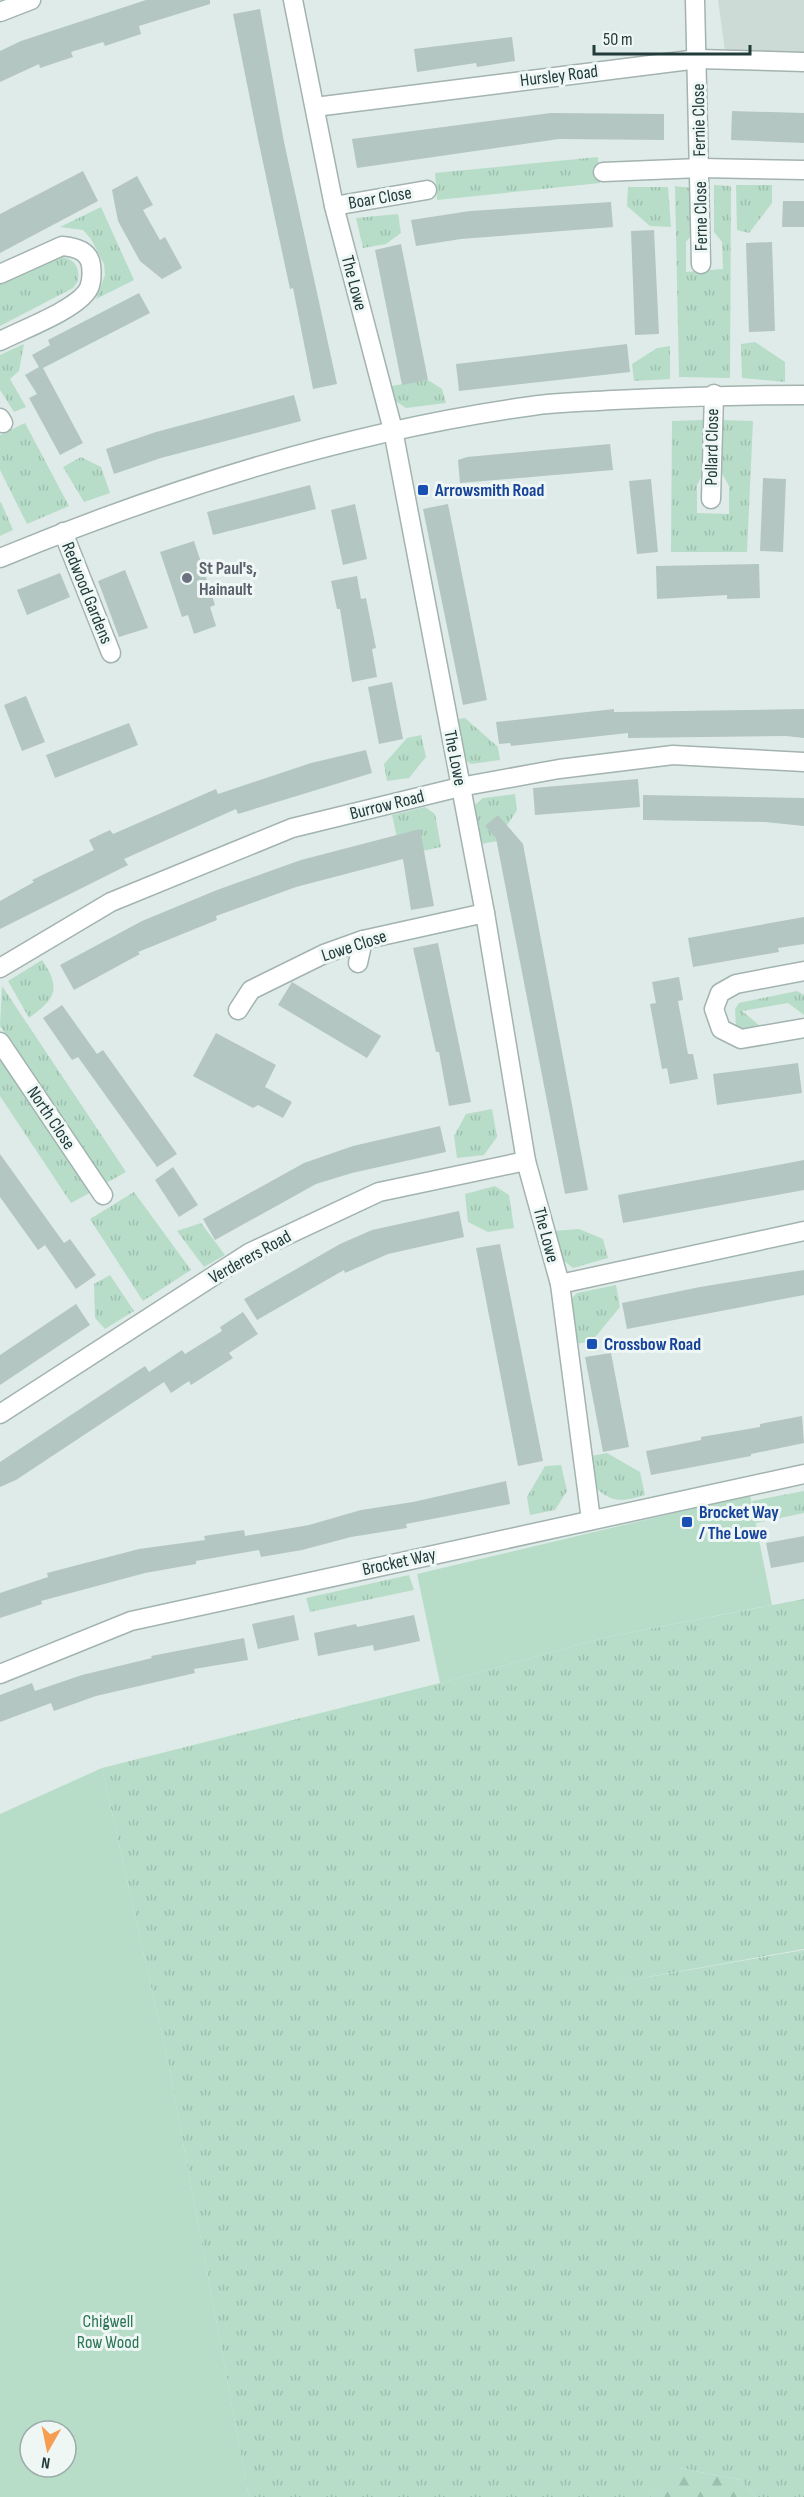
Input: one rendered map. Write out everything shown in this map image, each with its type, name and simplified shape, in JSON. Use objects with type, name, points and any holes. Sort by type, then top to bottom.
[{"type":"street","points":[[0,12],[31,0]]},
{"type":"street","name":"The Lowe","points":[[293,0],[334,206],[393,430],[485,913],[526,1161],[560,1284],[591,1520]]},
{"type":"street","name":"Fernie Close","points":[[694,0],[698,59],[700,168]]},
{"type":"street","name":"Hursley Road","points":[[315,107],[698,59],[804,62]]},
{"type":"street","points":[[603,172],[700,168],[804,170]]},
{"type":"street","name":"Ferne Close","points":[[700,168],[701,264]]},
{"type":"street","name":"Boar Close","points":[[334,206],[427,190]]},
{"type":"street","points":[[0,274],[62,246],[71,247],[86,254],[90,261],[92,279],[89,288],[77,302],[0,341]]},
{"type":"street","points":[[0,558],[63,532],[224,476],[393,430],[534,405],[714,394],[804,395]]},
{"type":"street","name":"Pollard Close","points":[[711,499],[714,394]]},
{"type":"street","name":"Redwood Gardens","points":[[63,532],[111,653]]},
{"type":"street","name":"Burrow Road","points":[[0,968],[111,902],[292,828],[460,787],[559,769],[673,755],[804,762]]},
{"type":"street","name":"Lowe Close","points":[[238,1010],[251,990],[324,954],[363,940],[485,913]]},
{"type":"street","points":[[358,963],[363,940]]},
{"type":"street","points":[[804,971],[736,984],[720,993],[714,1009],[721,1029],[741,1039],[804,1028]]},
{"type":"street","name":"North Close","points":[[0,1042],[103,1195]]},
{"type":"street","name":"Verderers Road","points":[[0,1414],[249,1253],[379,1192],[526,1161]]},
{"type":"street","points":[[560,1284],[804,1231]]},
{"type":"street","name":"Brocket Way","points":[[0,1674],[131,1621],[804,1474]]},
{"type":"shaded area","points":[[718,0],[804,0],[804,53],[725,51]]},
{"type":"green space","points":[[598,157],[600,183],[437,200],[435,173]]},
{"type":"green space","points":[[714,185],[731,186],[730,378],[679,377],[675,186],[692,188],[693,233],[686,242],[686,272],[723,269],[722,242],[714,232]]},
{"type":"green space","points":[[736,185],[772,185],[772,203],[749,233],[737,230]]},
{"type":"green space","points":[[628,187],[668,187],[671,227],[650,226],[627,206]]},
{"type":"green space","points":[[101,207],[134,280],[96,299],[105,275],[104,264],[91,239],[83,230],[60,227]]},
{"type":"green space","points":[[398,214],[401,233],[386,244],[363,248],[356,218]]},
{"type":"green space","points":[[54,255],[70,260],[76,265],[78,281],[73,288],[0,326],[0,284]]},
{"type":"green space","points":[[755,342],[785,362],[785,382],[742,378],[741,344]]},
{"type":"green space","points":[[24,344],[19,371],[10,379],[26,407],[14,412],[0,390],[0,355]]},
{"type":"green space","points":[[670,346],[670,379],[634,381],[632,364],[657,348]]},
{"type":"green space","points":[[428,380],[442,389],[446,403],[406,408],[394,400],[391,386]]},
{"type":"green space","points":[[703,420],[702,476],[697,485],[697,513],[729,514],[729,486],[720,470],[721,420],[753,421],[747,552],[671,552],[672,421]]},
{"type":"green space","points":[[25,423],[69,506],[27,524],[0,470],[0,435]]},
{"type":"green space","points":[[81,457],[101,467],[110,493],[84,502],[63,467]]},
{"type":"green space","points":[[0,503],[13,530],[0,536]]},
{"type":"green space","points":[[465,718],[498,747],[500,760],[471,764],[458,755],[453,720]]},
{"type":"green space","points":[[421,735],[426,757],[409,778],[387,781],[384,764],[407,738]]},
{"type":"green space","points":[[515,794],[517,810],[497,841],[476,845],[470,809],[483,798]]},
{"type":"green space","points":[[425,807],[435,814],[441,847],[413,853],[399,847],[392,815]]},
{"type":"green space","points":[[42,960],[52,979],[53,993],[45,1005],[29,1018],[8,981]]},
{"type":"green space","points":[[2,986],[126,1172],[106,1183],[0,1026]]},
{"type":"green space","points":[[797,991],[804,995],[804,1015],[788,1003],[742,1011],[759,1025],[743,1029],[736,1027],[735,1009],[739,1003]]},
{"type":"green space","points":[[0,1059],[93,1191],[71,1203],[0,1096]]},
{"type":"green space","points":[[492,1109],[497,1137],[484,1155],[457,1158],[454,1136],[466,1114]]},
{"type":"green space","points":[[495,1186],[509,1195],[514,1228],[488,1232],[468,1222],[465,1194]]},
{"type":"green space","points":[[134,1192],[191,1270],[143,1301],[90,1219]]},
{"type":"green space","points":[[201,1223],[225,1255],[204,1267],[177,1231]]},
{"type":"green space","points":[[579,1229],[603,1239],[608,1258],[573,1268],[559,1257],[553,1231]]},
{"type":"green space","points":[[110,1275],[134,1311],[105,1329],[95,1318],[94,1284]]},
{"type":"green space","points":[[616,1285],[620,1307],[592,1341],[576,1344],[568,1302],[577,1293]]},
{"type":"green space","points":[[607,1453],[640,1472],[645,1495],[619,1500],[608,1497],[596,1488],[591,1456]]},
{"type":"green space","points":[[561,1465],[567,1491],[555,1510],[530,1515],[527,1497],[545,1466]]},
{"type":"green space","points":[[804,1491],[804,1513],[756,1523],[752,1501]]},
{"type":"green space","points":[[750,1495],[772,1605],[607,1637],[440,1683],[417,1574]]},
{"type":"green space","points":[[409,1575],[414,1590],[310,1612],[306,1598]]},
{"type":"green space","points":[[804,1599],[804,1949],[608,1984],[804,1950],[804,2497],[756,2497],[741,2480],[680,2468],[651,2497],[249,2497],[168,2062],[102,1768],[440,1683],[607,1637]]},
{"type":"green space","name":"Chigwell Row Wood","points":[[102,1768],[168,2062],[249,2497],[0,2497],[0,1814]]},
{"type":"green space","points":[[679,2468],[741,2480],[756,2497],[651,2497]]},
{"type":"building","points":[[146,0],[210,0],[210,4],[139,26],[141,34],[105,46],[103,42],[71,52],[73,57],[40,68],[39,64],[0,82],[0,51],[21,41]]},
{"type":"building","points":[[260,9],[284,142],[337,384],[313,389],[233,14]]},
{"type":"building","points":[[512,37],[515,61],[477,67],[476,63],[417,72],[414,49]]},
{"type":"building","points":[[732,111],[804,113],[804,143],[731,140]]},
{"type":"building","points":[[551,113],[664,114],[664,140],[559,139],[357,168],[352,139]]},
{"type":"building","points":[[83,171],[98,201],[0,253],[0,214]]},
{"type":"building","points":[[137,176],[153,205],[143,210],[160,240],[165,237],[182,268],[162,279],[140,261],[118,221],[112,190]]},
{"type":"building","points":[[783,201],[804,201],[804,227],[782,227]]},
{"type":"building","points":[[611,202],[613,227],[461,239],[416,246],[411,220],[470,211]]},
{"type":"building","points":[[654,230],[659,334],[635,335],[631,231]]},
{"type":"building","points":[[772,242],[775,331],[749,332],[746,243]]},
{"type":"building","points":[[401,244],[428,380],[402,385],[375,250]]},
{"type":"building","points":[[139,293],[150,313],[43,368],[83,443],[60,455],[29,398],[37,394],[25,375],[39,367],[32,355],[50,345],[48,340]]},
{"type":"building","points":[[627,344],[630,372],[459,391],[456,364]]},
{"type":"building","points":[[294,395],[301,421],[161,458],[114,474],[106,449],[156,432]]},
{"type":"building","points":[[610,444],[613,470],[460,483],[458,460],[467,457]]},
{"type":"building","points":[[763,478],[786,479],[783,552],[760,551]]},
{"type":"building","points":[[651,479],[658,552],[637,554],[629,481]]},
{"type":"building","points":[[310,485],[316,509],[213,535],[207,512]]},
{"type":"building","points":[[355,504],[367,559],[343,565],[331,510]]},
{"type":"building","points":[[448,504],[487,700],[463,705],[423,509]]},
{"type":"building","name":"St Paul's, Hainault","points":[[194,541],[215,605],[210,607],[216,626],[194,634],[188,615],[182,617],[160,552]]},
{"type":"building","points":[[759,564],[760,598],[727,599],[727,595],[657,599],[656,566]]},
{"type":"building","points":[[125,570],[148,628],[119,637],[98,581]]},
{"type":"building","points":[[60,573],[70,597],[27,615],[17,590]]},
{"type":"building","points":[[357,576],[361,599],[366,598],[376,648],[372,649],[377,677],[352,682],[340,609],[337,609],[331,581]]},
{"type":"building","points":[[392,682],[403,739],[379,744],[368,687]]},
{"type":"building","points":[[26,696],[45,742],[22,751],[4,705]]},
{"type":"building","points":[[614,709],[614,712],[804,709],[804,738],[786,736],[628,738],[628,733],[511,746],[510,743],[499,744],[496,722]]},
{"type":"building","points":[[129,723],[138,745],[55,778],[46,755]]},
{"type":"building","points":[[366,750],[372,773],[238,814],[236,809],[124,859],[128,865],[0,929],[0,901],[34,882],[32,880],[94,850],[89,840],[110,830],[113,834],[216,789],[218,794],[311,763]]},
{"type":"building","points":[[638,779],[640,807],[535,815],[533,788]]},
{"type":"building","points":[[643,795],[804,798],[804,826],[765,822],[643,820]]},
{"type":"building","points":[[498,815],[523,844],[588,1190],[565,1194],[496,838],[485,826]]},
{"type":"building","points":[[420,829],[434,906],[411,910],[403,859],[296,887],[216,916],[217,920],[138,952],[140,954],[74,990],[60,965],[142,921],[217,890],[301,860]]},
{"type":"building","points":[[804,917],[804,944],[778,948],[779,952],[693,967],[688,938]]},
{"type":"building","points":[[438,943],[471,1102],[449,1106],[439,1052],[436,1052],[413,948]]},
{"type":"building","points":[[679,977],[683,1000],[678,1001],[688,1054],[693,1054],[698,1079],[670,1084],[667,1068],[662,1069],[650,1004],[656,1003],[652,982]]},
{"type":"building","points":[[292,982],[381,1036],[367,1058],[278,1005]]},
{"type":"building","points":[[62,1005],[97,1054],[103,1050],[177,1154],[157,1167],[78,1057],[72,1060],[43,1018]]},
{"type":"building","points":[[216,1033],[276,1065],[265,1087],[292,1102],[283,1118],[258,1105],[253,1108],[193,1076]]},
{"type":"building","points":[[798,1063],[802,1093],[717,1105],[713,1074]]},
{"type":"building","points":[[440,1126],[446,1152],[352,1173],[316,1184],[215,1240],[203,1219],[304,1163],[353,1146]]},
{"type":"building","points":[[0,1154],[64,1243],[70,1239],[96,1275],[76,1289],[45,1245],[38,1250],[0,1197]]},
{"type":"building","points":[[804,1160],[804,1190],[623,1223],[618,1195]]},
{"type":"building","points":[[173,1167],[198,1205],[179,1217],[155,1180]]},
{"type":"building","points":[[459,1211],[464,1237],[388,1254],[345,1273],[344,1270],[257,1320],[244,1299],[340,1244],[372,1230]]},
{"type":"building","points":[[500,1244],[543,1461],[518,1466],[476,1248]]},
{"type":"building","points":[[804,1270],[804,1295],[627,1329],[622,1303],[700,1287]]},
{"type":"building","points":[[76,1304],[90,1325],[0,1385],[0,1355]]},
{"type":"building","points":[[243,1312],[258,1334],[229,1353],[233,1358],[191,1385],[189,1381],[171,1393],[164,1382],[16,1480],[0,1487],[0,1462],[145,1366],[149,1372],[182,1350],[185,1354],[222,1331],[220,1327]]},
{"type":"building","points":[[611,1353],[629,1447],[603,1452],[585,1357]]},
{"type":"building","points":[[802,1416],[804,1443],[751,1454],[751,1456],[651,1475],[646,1451]]},
{"type":"building","points":[[506,1481],[510,1504],[406,1524],[407,1528],[351,1537],[302,1550],[261,1557],[259,1550],[196,1561],[196,1564],[145,1573],[41,1601],[42,1604],[0,1618],[0,1593],[48,1577],[47,1573],[139,1549],[205,1540],[204,1536],[244,1530],[245,1536],[309,1525],[361,1510],[413,1502]]},
{"type":"building","points":[[804,1536],[804,1562],[771,1568],[766,1543]]},
{"type":"building","points":[[294,1615],[299,1640],[258,1649],[252,1624]]},
{"type":"building","points":[[414,1615],[420,1641],[374,1651],[373,1645],[318,1656],[314,1633]]},
{"type":"building","points":[[244,1638],[248,1660],[194,1669],[195,1673],[96,1696],[54,1711],[51,1703],[0,1722],[0,1695],[32,1683],[35,1691],[82,1675],[152,1658],[151,1656]]},
{"type":"place","name":"Arrowsmith Road","points":[[423,490]]},
{"type":"place","name":"St Paul's, Hainault","points":[[187,578]]},
{"type":"place","name":"Crossbow Road","points":[[592,1344]]},
{"type":"place","name":"Brocket Way / The Lowe","points":[[687,1522]]}]
